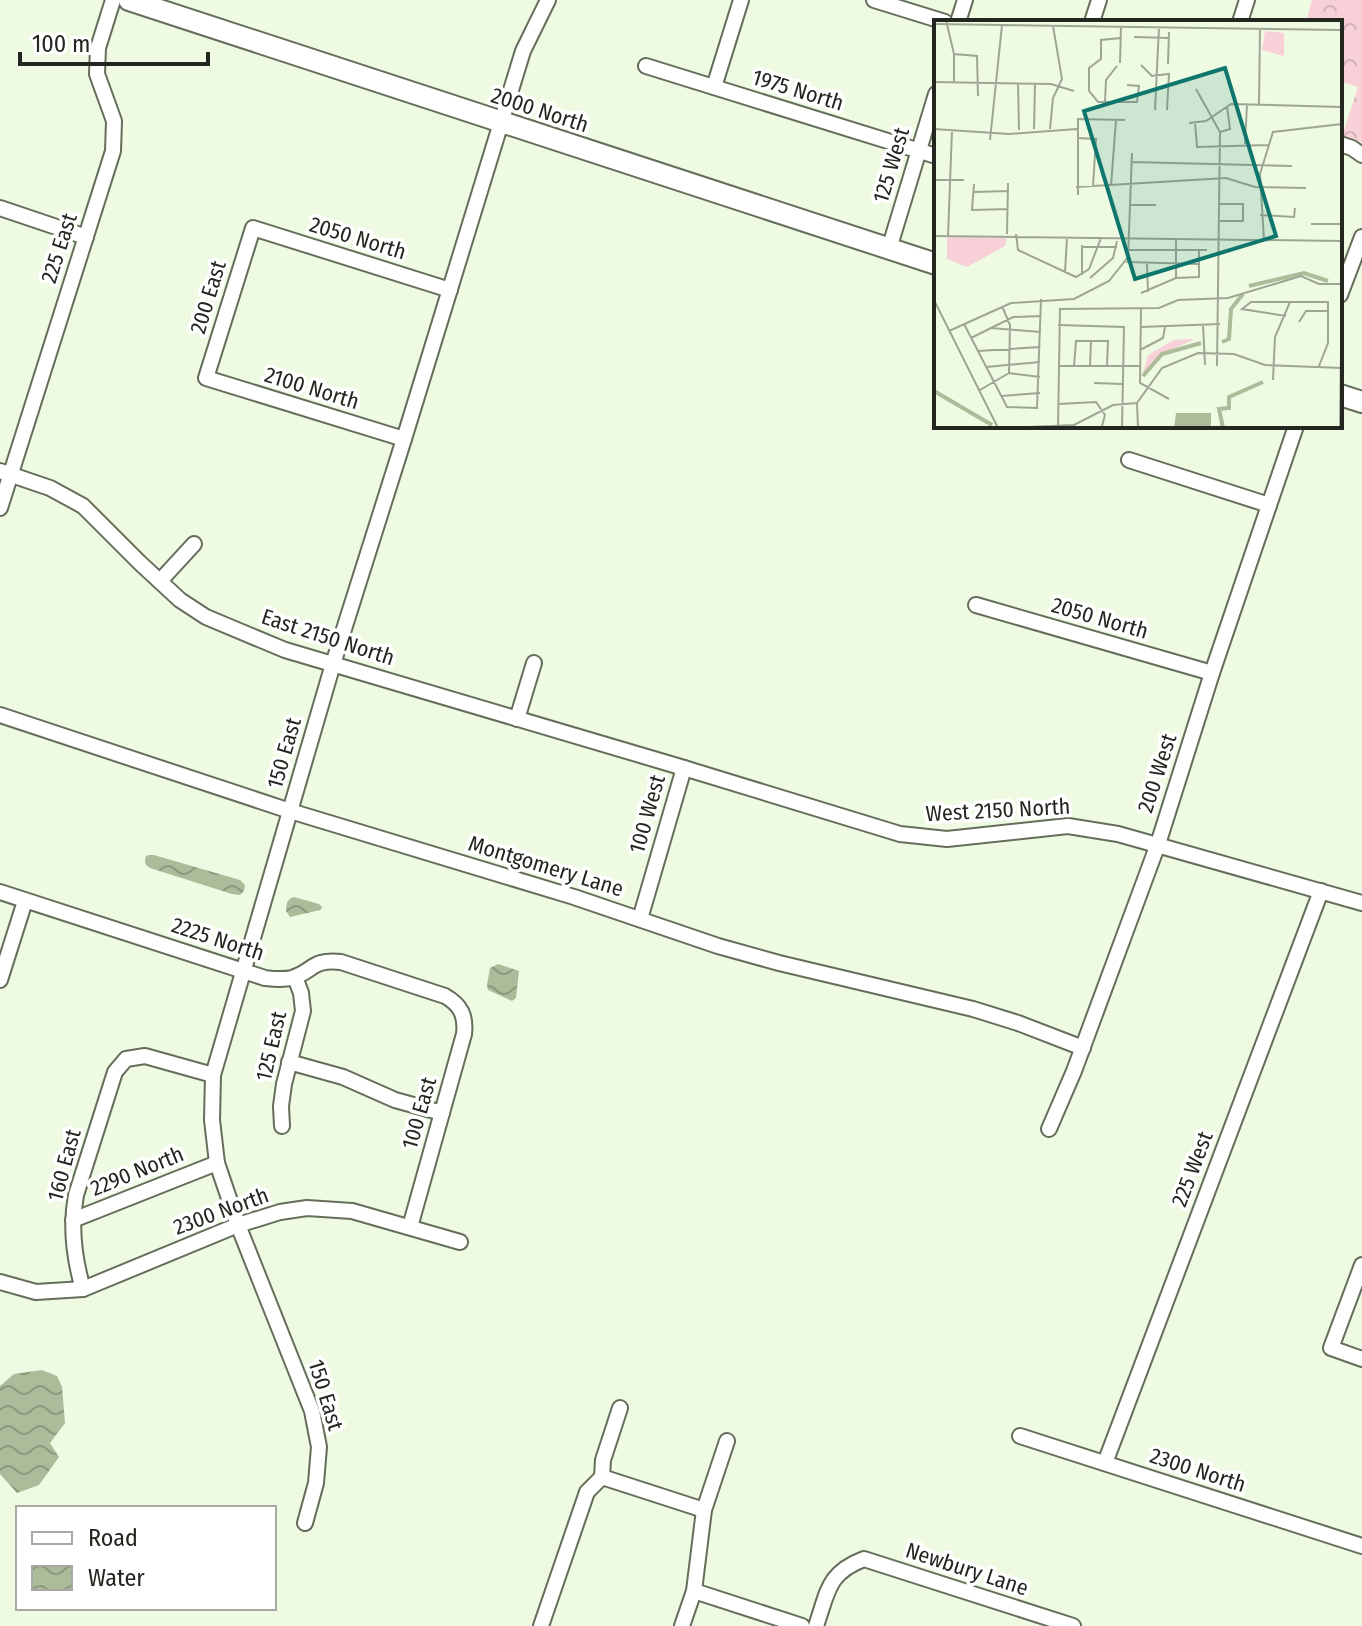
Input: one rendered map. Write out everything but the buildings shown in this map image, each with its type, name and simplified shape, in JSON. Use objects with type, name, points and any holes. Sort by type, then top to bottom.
[{"type":"street","name":"225 East","points":[[0,508],[5,473],[113,151],[114,121],[97,74],[98,48],[113,0]]},
{"type":"street","name":"2000 North","points":[[129,0],[934,263]]},
{"type":"street","name":"150 East","points":[[305,1523],[316,1483],[319,1447],[312,1411],[238,1225],[217,1163],[212,1120],[213,1075],[333,664],[523,51],[548,0]]},
{"type":"street","points":[[714,87],[741,0]]},
{"type":"street","points":[[874,0],[939,20]]},
{"type":"street","points":[[959,20],[965,0]]},
{"type":"street","points":[[1093,20],[1099,0]]},
{"type":"street","points":[[1241,20],[1247,0]]},
{"type":"street","name":"1975 North","points":[[646,66],[934,155]]},
{"type":"street","name":"125 West","points":[[889,249],[934,101]]},
{"type":"street","points":[[1342,145],[1362,155]]},
{"type":"street","points":[[0,208],[86,237]]},
{"type":"street","name":"2050 North","points":[[253,228],[450,290]]},
{"type":"street","name":"200 East","points":[[206,378],[253,228]]},
{"type":"street","points":[[1342,284],[1362,237]]},
{"type":"street","name":"2100 North","points":[[206,378],[404,439]]},
{"type":"street","points":[[1342,396],[1362,402]]},
{"type":"street","name":"200 West","points":[[1049,1129],[1083,1048],[1158,844],[1295,428]]},
{"type":"street","points":[[1129,460],[1269,505]]},
{"type":"street","name":"East 2150 North","points":[[5,473],[50,488],[83,506],[180,600],[206,617],[285,650],[684,768]]},
{"type":"street","points":[[160,581],[194,544]]},
{"type":"street","name":"2050 North","points":[[976,605],[1212,673]]},
{"type":"street","points":[[517,719],[534,663]]},
{"type":"street","name":"Montgomery Lane","points":[[0,715],[290,811],[574,897],[750,955],[973,1009],[1083,1048]]},
{"type":"street","name":"West 2150 North","points":[[684,768],[900,834],[947,839],[1068,826],[1158,844],[1362,903]]},
{"type":"street","name":"100 West","points":[[640,919],[684,768]]},
{"type":"street","name":"225 West","points":[[1105,1463],[1321,891]]},
{"type":"street","name":"2225 North","points":[[0,892],[265,978],[280,980],[295,977],[315,964],[341,962],[445,996],[463,1012]]},
{"type":"street","points":[[0,980],[25,901]]},
{"type":"street","name":"125 East","points":[[282,1126],[281,1106],[289,1062],[303,1011],[295,977]]},
{"type":"street","name":"100 East","points":[[410,1227],[464,1034],[463,1012]]},
{"type":"street","name":"160 East","points":[[83,1289],[77,1266],[73,1220],[76,1195],[115,1072],[126,1059],[145,1056],[213,1075]]},
{"type":"street","points":[[289,1062],[343,1077],[395,1100],[442,1113]]},
{"type":"street","name":"2290 North","points":[[73,1220],[217,1163]]},
{"type":"street","name":"2300 North","points":[[0,1282],[36,1292],[83,1289],[238,1225],[280,1212],[307,1208],[352,1211],[460,1242]]},
{"type":"street","points":[[1362,1265],[1331,1348],[1362,1359]]},
{"type":"street","points":[[541,1626],[587,1492],[602,1477],[603,1460],[620,1408]]},
{"type":"street","name":"2300 North","points":[[1020,1436],[1362,1546]]},
{"type":"street","points":[[682,1626],[694,1591],[704,1510],[727,1441]]},
{"type":"street","points":[[602,1477],[704,1510]]},
{"type":"street","name":"Newbury Lane","points":[[816,1626],[832,1579],[848,1565],[864,1559],[1073,1626]]},
{"type":"street","points":[[694,1591],[802,1626]]},
{"type":"green space","points":[[1312,0],[1362,0],[1362,142],[1342,136],[1358,87],[1342,82],[1342,20],[1307,20]]},
{"type":"water","points":[[149,855],[240,880],[245,885],[244,891],[240,895],[232,894],[150,868],[145,862]]},
{"type":"water","points":[[294,897],[322,907],[290,917],[286,911],[287,904]]},
{"type":"water","points":[[498,964],[519,971],[516,998],[512,1001],[488,990],[490,968]]},
{"type":"water","points":[[42,1370],[57,1376],[62,1387],[65,1423],[50,1443],[59,1457],[39,1485],[17,1493],[0,1474],[0,1386],[14,1374]]}]
